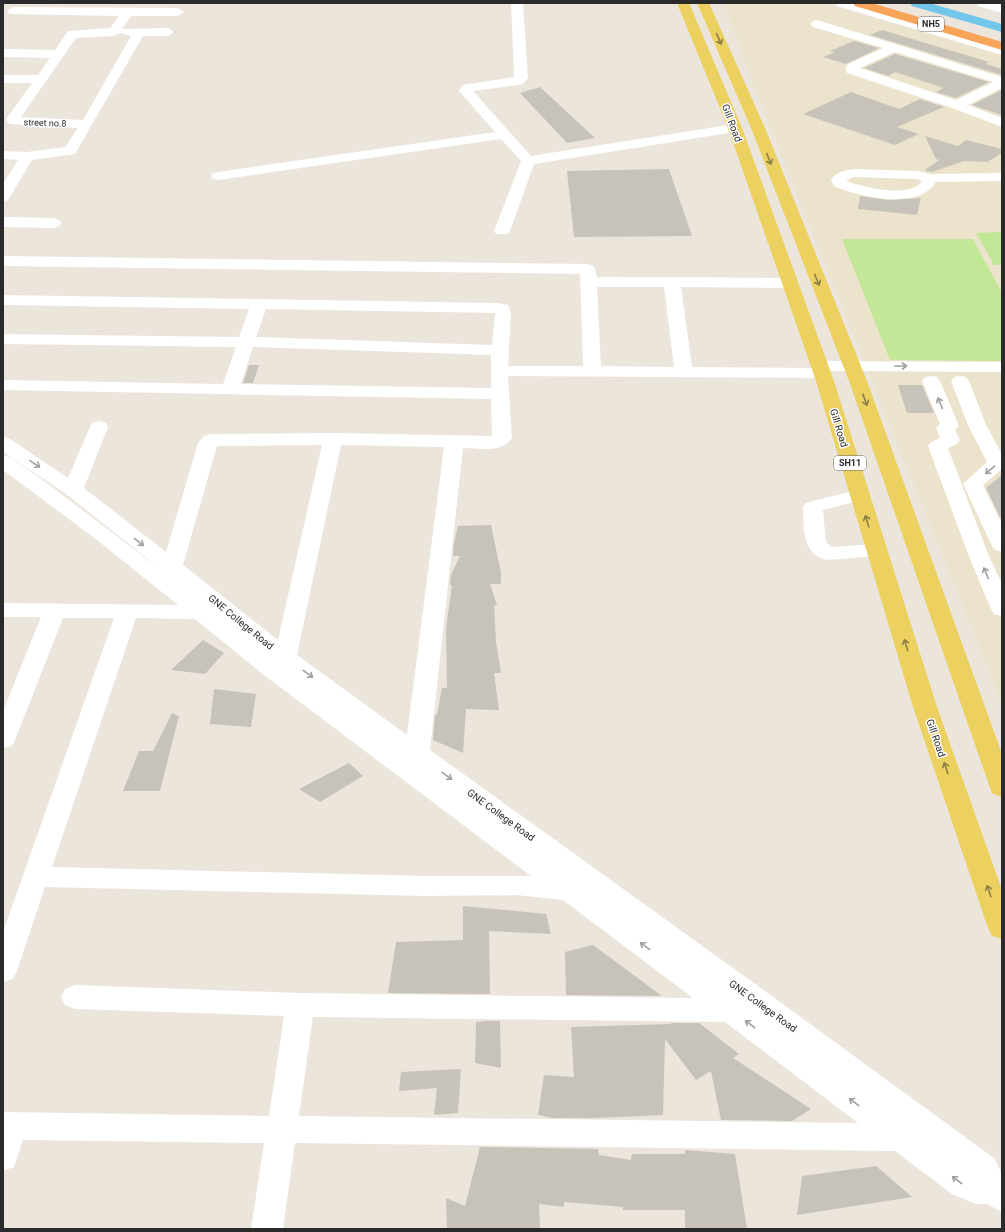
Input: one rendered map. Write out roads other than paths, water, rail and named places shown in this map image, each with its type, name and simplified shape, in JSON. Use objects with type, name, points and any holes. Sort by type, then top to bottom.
[{"type":"highway","name":"NH5","points":[[859,3],[1002,46]]},
{"type":"main road","name":"Gill Road","points":[[683,3],[735,128],[822,373],[925,707],[1002,928]]},
{"type":"main road","name":"Gill Road","points":[[703,3],[758,128],[855,373],[1002,788]]},
{"type":"street","points":[[517,3],[521,78],[518,81],[466,90],[503,135],[528,161]]},
{"type":"street","points":[[841,3],[1002,51]]},
{"type":"street","points":[[872,3],[1002,41]]},
{"type":"street","points":[[982,3],[1002,9]]},
{"type":"street","points":[[3,23],[16,7],[127,12],[178,12]]},
{"type":"street","points":[[114,32],[127,12]]},
{"type":"street","points":[[817,24],[1002,82]]},
{"type":"street","points":[[114,32],[168,32]]},
{"type":"street","name":"street no.8","points":[[8,121],[13,119],[72,34],[114,32]]},
{"type":"street","points":[[3,155],[27,156],[70,151],[140,32]]},
{"type":"street","points":[[894,48],[853,66],[852,70],[957,105],[1002,123]]},
{"type":"street","points":[[3,53],[58,54]]},
{"type":"street","points":[[3,79],[42,79]]},
{"type":"street","points":[[957,105],[1002,82]]},
{"type":"street","name":"street no.8","points":[[8,121],[87,124]]},
{"type":"street","points":[[528,161],[735,128]]},
{"type":"street","points":[[218,176],[503,135]]},
{"type":"street","points":[[3,197],[27,156]]},
{"type":"street","points":[[502,231],[528,161]]},
{"type":"street","points":[[931,178],[925,188],[907,194],[871,193],[847,187],[839,183],[838,180],[844,175],[853,173],[917,175],[931,178],[1002,177]]},
{"type":"street","points":[[3,222],[54,223]]},
{"type":"street","points":[[3,261],[588,269],[592,372]]},
{"type":"street","points":[[589,281],[790,283]]},
{"type":"street","points":[[672,283],[684,372]]},
{"type":"street","points":[[3,300],[502,309],[503,313],[499,350],[502,438],[500,442],[333,439],[211,440],[208,442],[172,568]]},
{"type":"street","points":[[230,388],[259,305]]},
{"type":"street","points":[[3,339],[245,342],[499,350]]},
{"type":"street","points":[[499,371],[855,373],[1002,367]]},
{"type":"street","points":[[855,373],[931,381],[1002,381]]},
{"type":"street","points":[[931,381],[950,426],[945,428],[950,440],[938,446],[978,554],[1002,609]]},
{"type":"street","points":[[960,381],[977,425],[997,463],[973,484],[1002,546]]},
{"type":"street","points":[[3,385],[500,394]]},
{"type":"street","points":[[73,490],[99,427]]},
{"type":"street","points":[[286,658],[333,439]]},
{"type":"street","points":[[417,754],[454,442]]},
{"type":"street","name":"GNE College Road","points":[[3,443],[73,490],[286,658],[748,994],[983,1168],[998,1194]]},
{"type":"street","name":"GNE College Road","points":[[3,461],[60,502],[202,612],[268,668],[731,1010],[963,1184],[976,1189],[998,1194]]},
{"type":"street","points":[[860,495],[813,507],[816,544],[827,554],[877,550]]},
{"type":"street","points":[[3,610],[128,610],[202,612]]},
{"type":"street","points":[[3,971],[128,610]]},
{"type":"street","points":[[3,740],[55,611]]},
{"type":"street","points":[[36,877],[428,886],[516,885],[569,890]]},
{"type":"street","points":[[75,997],[300,1005],[731,1010]]},
{"type":"street","points":[[267,1229],[300,1005]]},
{"type":"street","points":[[3,1157],[7,1126],[282,1128],[900,1137]]},
{"type":"waterway","points":[[916,3],[1002,28]]}]
